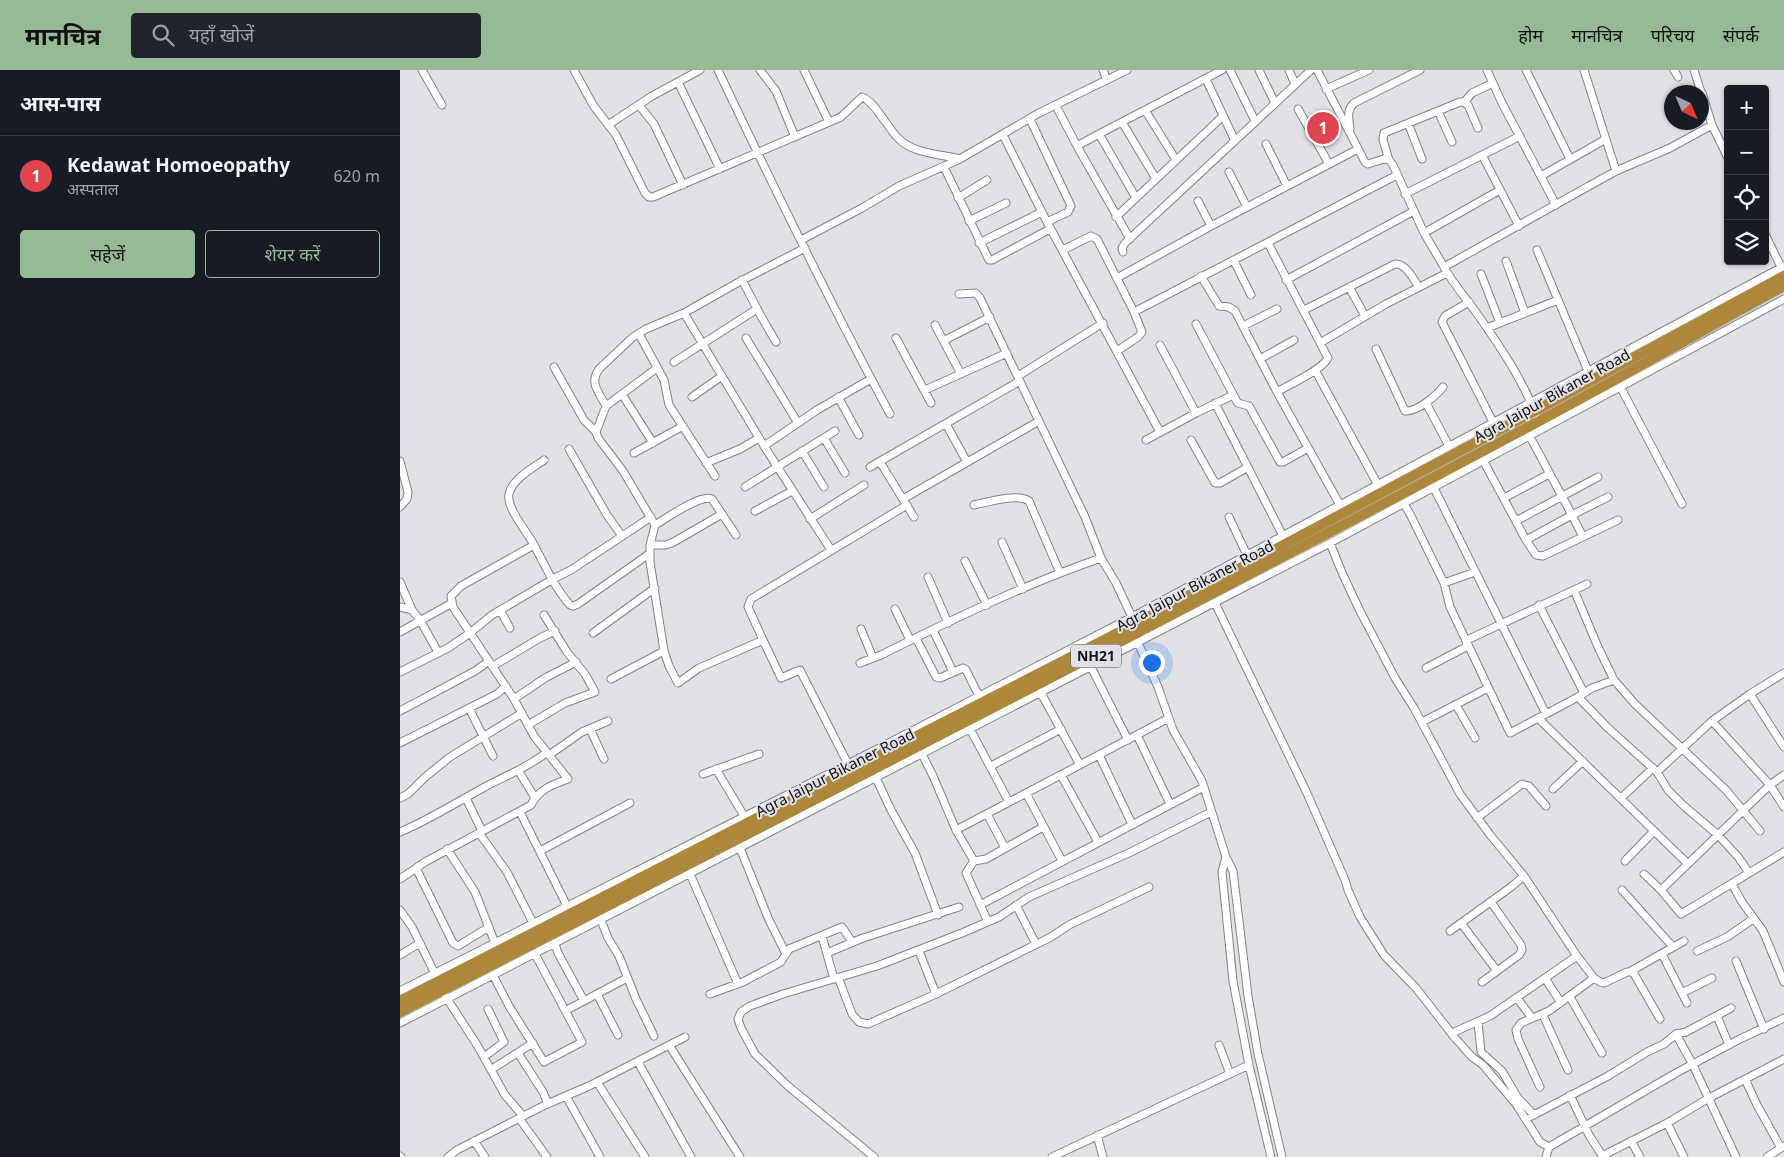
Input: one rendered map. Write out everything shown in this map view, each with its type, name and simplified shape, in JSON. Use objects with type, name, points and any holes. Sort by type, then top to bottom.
[{"type":"highway","name":"Agra Jaipur Bikaner Road","points":[[400,1012],[441,986],[1126,628],[1783,270]]},
{"type":"highway","name":"Agra Jaipur Bikaner Road","points":[[400,1001],[441,986],[967,723],[1528,432],[1538,421],[1784,286]]},
{"type":"street","points":[[422,70],[442,105]]},
{"type":"street","points":[[574,70],[593,105],[616,135],[649,197],[683,185],[829,122],[847,113],[860,99],[865,97],[899,140],[906,145],[913,149],[960,159]]},
{"type":"street","points":[[608,125],[700,70]]},
{"type":"street","points":[[718,70],[847,336],[890,414]]},
{"type":"street","points":[[760,70],[776,91],[795,136]]},
{"type":"street","points":[[804,70],[829,122]]},
{"type":"street","points":[[1103,70],[1108,80]]},
{"type":"street","points":[[801,240],[899,186],[960,159],[1030,119],[1127,70]]},
{"type":"street","points":[[1077,146],[1222,70]]},
{"type":"street","points":[[1230,70],[1255,121]]},
{"type":"street","points":[[1259,70],[1274,103]]},
{"type":"street","points":[[1289,70],[1295,84]]},
{"type":"street","points":[[1122,252],[1123,246],[1130,239],[1311,70]]},
{"type":"street","points":[[1316,70],[1351,134],[1362,159],[1368,164],[1384,159],[1389,160]]},
{"type":"street","points":[[1326,89],[1369,70]]},
{"type":"street","points":[[1351,134],[1348,116],[1349,108],[1354,103],[1420,70]]},
{"type":"street","points":[[1487,70],[1556,205]]},
{"type":"street","points":[[1526,70],[1570,159]]},
{"type":"street","points":[[1584,70],[1616,171]]},
{"type":"street","points":[[1674,70],[1678,77]]},
{"type":"street","points":[[1694,70],[1699,85]]},
{"type":"street","points":[[1206,78],[1235,141]]},
{"type":"street","points":[[678,82],[720,169]]},
{"type":"street","points":[[1478,128],[1466,100],[1472,93],[1493,83]]},
{"type":"street","points":[[1466,103],[1460,102],[1389,130],[1383,136],[1389,160],[1424,233],[1445,270],[1487,328],[1533,406],[1538,421]]},
{"type":"street","points":[[639,105],[654,124],[683,185]]},
{"type":"street","points":[[1056,106],[1116,217],[1130,239]]},
{"type":"street","points":[[1298,109],[1329,164]]},
{"type":"street","points":[[1145,110],[1176,160]]},
{"type":"street","points":[[1438,111],[1452,142]]},
{"type":"street","points":[[1709,115],[1724,150]]},
{"type":"street","points":[[1116,217],[1223,116]]},
{"type":"street","points":[[944,167],[987,259],[990,261],[1049,226],[1068,212],[1071,206],[1030,119]]},
{"type":"street","points":[[1122,122],[1156,179]]},
{"type":"street","points":[[1408,123],[1422,159]]},
{"type":"street","points":[[1320,343],[1616,171],[1670,148],[1712,125]]},
{"type":"street","points":[[1099,134],[1136,198]]},
{"type":"street","points":[[1003,135],[1049,226],[1160,432]]},
{"type":"street","points":[[1405,194],[1520,136]]},
{"type":"street","points":[[1541,176],[1606,140]]},
{"type":"street","points":[[1266,144],[1287,186]]},
{"type":"street","points":[[1117,278],[1358,149]]},
{"type":"street","points":[[1482,155],[1519,226]]},
{"type":"street","points":[[1229,172],[1247,207]]},
{"type":"street","points":[[1134,312],[1397,175]]},
{"type":"street","points":[[958,198],[988,180]]},
{"type":"street","points":[[1424,233],[1500,190]]},
{"type":"street","points":[[1198,201],[1211,226]]},
{"type":"street","points":[[969,221],[1006,203]]},
{"type":"street","points":[[1286,280],[1414,211]]},
{"type":"street","points":[[979,242],[1042,212]]},
{"type":"street","points":[[1063,250],[1085,238],[1093,236],[1097,239],[1142,329],[1142,334],[1117,351]]},
{"type":"street","points":[[400,1023],[441,986],[495,943],[1132,617],[1493,422],[1533,406],[1588,371],[1783,270],[1769,242]]},
{"type":"street","points":[[1268,243],[1328,358],[1327,361],[1314,370],[1277,392]]},
{"type":"street","points":[[606,406],[594,384],[595,375],[616,353],[639,334],[656,324],[684,313],[742,280],[805,248]]},
{"type":"street","points":[[1537,250],[1588,371]]},
{"type":"street","points":[[1234,260],[1251,295]]},
{"type":"street","points":[[1506,261],[1525,313]]},
{"type":"street","points":[[1304,310],[1395,264],[1404,266],[1419,287]]},
{"type":"street","points":[[1481,274],[1500,324]]},
{"type":"street","points":[[1201,276],[1216,304],[1221,307],[1234,309],[1277,392],[1340,505]]},
{"type":"street","points":[[742,280],[776,342]]},
{"type":"street","points":[[1350,287],[1365,316]]},
{"type":"street","points":[[959,294],[976,293],[980,298],[1085,517],[1101,558],[1116,583],[1132,617]]},
{"type":"street","points":[[400,991],[441,986],[493,976],[1216,603],[1484,462],[1528,432],[1621,388],[1784,299]]},
{"type":"street","points":[[1487,328],[1558,300]]},
{"type":"street","points":[[1469,302],[1445,316],[1442,322],[1493,422]]},
{"type":"street","points":[[674,362],[757,309]]},
{"type":"street","points":[[1244,326],[1277,309]]},
{"type":"street","points":[[684,313],[759,438],[830,550]]},
{"type":"street","points":[[943,341],[990,317]]},
{"type":"street","points":[[870,467],[946,424],[1103,324]]},
{"type":"street","points":[[1196,324],[1233,395],[1238,403],[1249,406],[1281,462],[1308,448]]},
{"type":"street","points":[[935,325],[961,374]]},
{"type":"street","points":[[639,334],[664,380],[669,405],[715,476]]},
{"type":"street","points":[[746,338],[798,423]]},
{"type":"street","points":[[896,338],[931,403]]},
{"type":"street","points":[[1260,359],[1294,340]]},
{"type":"street","points":[[1160,345],[1196,413]]},
{"type":"street","points":[[1376,349],[1404,409],[1410,411],[1426,403],[1444,387]]},
{"type":"street","points":[[925,390],[1007,353]]},
{"type":"street","points":[[554,368],[584,420],[596,432],[598,438],[623,471],[655,525],[649,554],[664,651],[678,683],[699,668],[763,640]]},
{"type":"street","points":[[596,432],[606,406],[657,368]]},
{"type":"street","points":[[1314,370],[1378,485]]},
{"type":"street","points":[[692,397],[722,376]]},
{"type":"street","points":[[764,446],[871,378]]},
{"type":"street","points":[[1621,388],[1682,504]]},
{"type":"street","points":[[622,394],[653,442]]},
{"type":"street","points":[[1146,440],[1233,395]]},
{"type":"street","points":[[838,398],[859,435]]},
{"type":"street","points":[[1215,403],[1283,536]]},
{"type":"street","points":[[1426,403],[1449,446]]},
{"type":"street","points":[[848,764],[800,670],[781,678],[748,607],[751,599],[967,462],[1039,421]]},
{"type":"street","points":[[946,424],[967,462]]},
{"type":"street","points":[[634,453],[683,426]]},
{"type":"street","points":[[745,487],[834,431]]},
{"type":"street","points":[[1528,432],[1583,537]]},
{"type":"street","points":[[706,463],[740,449],[759,438]]},
{"type":"street","points":[[824,438],[845,473]]},
{"type":"street","points":[[1191,440],[1215,483],[1220,483],[1248,467]]},
{"type":"street","points":[[569,449],[607,515],[622,536]]},
{"type":"street","points":[[802,451],[824,487]]},
{"type":"street","points":[[544,460],[519,478],[512,487],[509,501],[564,598],[573,606],[578,604],[649,554]]},
{"type":"street","points":[[400,461],[408,492],[407,498],[400,507]]},
{"type":"street","points":[[880,462],[914,517]]},
{"type":"street","points":[[1484,462],[1526,540],[1534,553],[1539,557],[1618,520]]},
{"type":"street","points":[[1504,498],[1549,474]]},
{"type":"street","points":[[1516,521],[1598,477]]},
{"type":"street","points":[[810,519],[864,485]]},
{"type":"street","points":[[1434,488],[1546,714]]},
{"type":"street","points":[[755,511],[792,491]]},
{"type":"street","points":[[655,525],[698,500],[708,497],[712,499],[736,535]]},
{"type":"street","points":[[1526,540],[1608,497]]},
{"type":"street","points":[[974,505],[994,500],[1023,498],[1029,500],[1060,573]]},
{"type":"street","points":[[1404,504],[1444,583],[1450,607],[1510,733],[1592,688],[1614,680]]},
{"type":"street","points":[[650,545],[672,543],[722,514]]},
{"type":"street","points":[[400,672],[470,633],[500,610],[571,570],[651,517]]},
{"type":"street","points":[[1229,517],[1247,555]]},
{"type":"street","points":[[1002,542],[1023,589]]},
{"type":"street","points":[[1330,543],[1342,575],[1360,611],[1460,794],[1524,876],[1577,956],[1594,978],[1604,982],[1631,971],[1684,941]]},
{"type":"street","points":[[400,879],[447,850],[520,812],[531,805],[536,795],[548,787],[568,779],[534,736],[506,686],[452,603],[451,596],[461,586],[534,545]]},
{"type":"street","points":[[860,663],[1023,589],[1101,558]]},
{"type":"street","points":[[965,561],[987,605]]},
{"type":"street","points":[[1444,583],[1475,572]]},
{"type":"street","points":[[928,577],[948,623]]},
{"type":"street","points":[[400,582],[412,610],[420,620],[438,652]]},
{"type":"street","points":[[1467,640],[1587,584]]},
{"type":"street","points":[[593,633],[655,588]]},
{"type":"street","points":[[1574,590],[1614,680],[1635,704],[1710,773],[1760,831]]},
{"type":"street","points":[[400,632],[452,603]]},
{"type":"street","points":[[1216,603],[1306,791],[1364,924],[1384,955],[1421,993],[1472,1057],[1483,1065],[1516,1104],[1540,1142],[1550,1147]]},
{"type":"street","points":[[1539,606],[1581,695],[1607,727],[1655,770],[1668,790],[1718,835],[1749,872]]},
{"type":"street","points":[[400,607],[412,610]]},
{"type":"street","points":[[895,609],[936,677],[940,678],[961,668],[965,669],[979,696]]},
{"type":"street","points":[[500,610],[510,628]]},
{"type":"street","points":[[528,725],[565,703],[595,692],[585,674],[567,652],[544,615]]},
{"type":"street","points":[[861,629],[873,658]]},
{"type":"street","points":[[933,630],[953,672]]},
{"type":"street","points":[[400,711],[555,631]]},
{"type":"street","points":[[1426,668],[1466,647],[1467,640]]},
{"type":"street","points":[[1138,643],[1158,687],[1173,730],[1202,781],[1226,857],[1233,871],[1251,1017],[1282,1157]]},
{"type":"street","points":[[611,679],[664,651]]},
{"type":"street","points":[[514,699],[545,678],[576,662]]},
{"type":"street","points":[[1091,667],[1128,740]]},
{"type":"street","points":[[1622,798],[1682,749],[1712,721],[1784,673]]},
{"type":"street","points":[[400,743],[496,694],[506,686]]},
{"type":"street","points":[[1422,722],[1488,688]]},
{"type":"street","points":[[1041,692],[1080,765]]},
{"type":"street","points":[[1750,694],[1784,747]]},
{"type":"street","points":[[1456,705],[1474,738]]},
{"type":"street","points":[[469,708],[493,756]]},
{"type":"street","points":[[400,798],[408,794],[450,757],[522,713]]},
{"type":"street","points":[[956,830],[1169,718]]},
{"type":"street","points":[[1538,718],[1687,863]]},
{"type":"street","points":[[400,832],[420,824],[518,770],[533,764],[582,732],[608,721]]},
{"type":"street","points":[[1712,721],[1770,785],[1784,807]]},
{"type":"street","points":[[590,729],[604,759]]},
{"type":"street","points":[[970,729],[1009,802]]},
{"type":"street","points":[[991,766],[1061,729]]},
{"type":"street","points":[[1137,735],[1170,804]]},
{"type":"street","points":[[703,774],[759,754]]},
{"type":"street","points":[[922,754],[956,830],[974,861]]},
{"type":"street","points":[[1099,755],[1132,824]]},
{"type":"street","points":[[1553,788],[1583,761]]},
{"type":"street","points":[[716,769],[744,816]]},
{"type":"street","points":[[518,770],[535,798]]},
{"type":"street","points":[[1060,775],[1098,842]]},
{"type":"street","points":[[1661,890],[1742,810],[1784,775]]},
{"type":"street","points":[[876,778],[891,810],[915,852],[938,914]]},
{"type":"street","points":[[1478,818],[1522,784],[1529,786],[1546,806]]},
{"type":"street","points":[[980,905],[1204,786]]},
{"type":"street","points":[[1026,793],[1062,860]]},
{"type":"street","points":[[466,798],[480,832],[507,872],[533,923]]},
{"type":"street","points":[[540,851],[630,803]]},
{"type":"street","points":[[520,812],[567,906]]},
{"type":"street","points":[[874,1157],[782,1080],[752,1050],[739,1024],[739,1015],[744,1009],[877,966],[988,922],[1029,898],[1131,852],[1211,812]]},
{"type":"street","points":[[987,814],[1006,848]]},
{"type":"street","points":[[988,922],[966,873],[974,861],[986,858],[1043,827]]},
{"type":"street","points":[[1625,861],[1654,831]]},
{"type":"street","points":[[740,848],[768,920],[786,954]]},
{"type":"street","points":[[447,850],[475,892],[495,943]]},
{"type":"street","points":[[1644,874],[1661,890],[1681,914],[1784,853]]},
{"type":"street","points":[[1226,857],[1222,872],[1233,981],[1271,1157]]},
{"type":"street","points":[[416,868],[453,943],[458,946],[489,927]]},
{"type":"street","points":[[690,874],[738,984]]},
{"type":"street","points":[[1450,931],[1524,876]]},
{"type":"street","points":[[1732,884],[1753,919],[1763,931],[1784,982]]},
{"type":"street","points":[[822,936],[836,978],[852,1014],[859,1022],[865,1025],[936,994],[1036,944],[1069,925],[1149,887]]},
{"type":"street","points":[[1622,890],[1673,947]]},
{"type":"street","points":[[1482,982],[1519,955],[1522,950],[1521,945],[1491,902]]},
{"type":"street","points":[[1016,906],[1036,944]]},
{"type":"street","points":[[827,952],[959,907]]},
{"type":"street","points":[[400,910],[412,927],[441,986],[492,1069],[505,1096],[547,1157]]},
{"type":"street","points":[[1698,951],[1727,937],[1753,919]]},
{"type":"street","points":[[601,920],[654,1036]]},
{"type":"street","points":[[1461,922],[1497,971]]},
{"type":"street","points":[[710,994],[738,984],[781,962],[789,949],[842,927],[852,942]]},
{"type":"street","points":[[400,955],[420,943]]},
{"type":"street","points":[[555,944],[584,1000]]},
{"type":"street","points":[[919,950],[936,994]]},
{"type":"street","points":[[493,976],[509,1006],[544,1062],[582,1042],[535,954]]},
{"type":"street","points":[[1662,954],[1687,1003]]},
{"type":"street","points":[[1452,1033],[1490,1016],[1577,956]]},
{"type":"street","points":[[1736,961],[1764,1029]]},
{"type":"street","points":[[1631,971],[1634,973],[1660,1019]]},
{"type":"street","points":[[565,1011],[627,978]]},
{"type":"street","points":[[1545,978],[1561,1003]]},
{"type":"street","points":[[1540,1087],[1516,1034],[1516,1030],[1521,1023],[1543,1015],[1594,978]]},
{"type":"street","points":[[1682,993],[1712,978]]},
{"type":"street","points":[[597,994],[618,1035]]},
{"type":"street","points":[[1570,997],[1602,1053]]},
{"type":"street","points":[[1517,998],[1532,1018]]},
{"type":"street","points":[[1526,1119],[1608,1076],[1664,1044],[1676,1034],[1686,1032],[1731,1008]]},
{"type":"street","points":[[484,1057],[504,1042],[488,1009]]},
{"type":"street","points":[[1543,1015],[1568,1070]]},
{"type":"street","points":[[1716,1016],[1729,1045]]},
{"type":"street","points":[[1240,1019],[1251,1017]]},
{"type":"street","points":[[1546,1157],[1550,1147],[1729,1045],[1784,1018]]},
{"type":"street","points":[[1478,1022],[1481,1052],[1502,1071],[1520,1102],[1534,1115]]},
{"type":"street","points":[[1676,1034],[1693,1065],[1736,1157]]},
{"type":"street","points":[[448,1157],[474,1141],[521,1117],[638,1062],[685,1037]]},
{"type":"street","points":[[492,1069],[533,1043]]},
{"type":"street","points":[[669,1045],[739,1157]]},
{"type":"street","points":[[1219,1045],[1230,1074]]},
{"type":"street","points":[[518,1053],[543,1092],[548,1104]]},
{"type":"street","points":[[1570,1095],[1585,1127],[1604,1157],[1606,1154],[1667,1123],[1708,1098],[1784,1059]]},
{"type":"street","points":[[638,1062],[691,1157]]},
{"type":"street","points":[[1052,1157],[1250,1065]]},
{"type":"street","points":[[1745,1079],[1757,1105],[1782,1147],[1767,1157]]},
{"type":"street","points":[[597,1082],[645,1157]]},
{"type":"street","points":[[566,1096],[600,1157]]},
{"type":"street","points":[[1667,1123],[1684,1157]]},
{"type":"street","points":[[1097,1135],[1103,1157]]},
{"type":"street","points":[[474,1141],[485,1157]]},
{"type":"street","points":[[1631,1141],[1640,1157]]},
{"type":"place","name":"Kedawat Homoeopathy","points":[[1323,128]]}]
